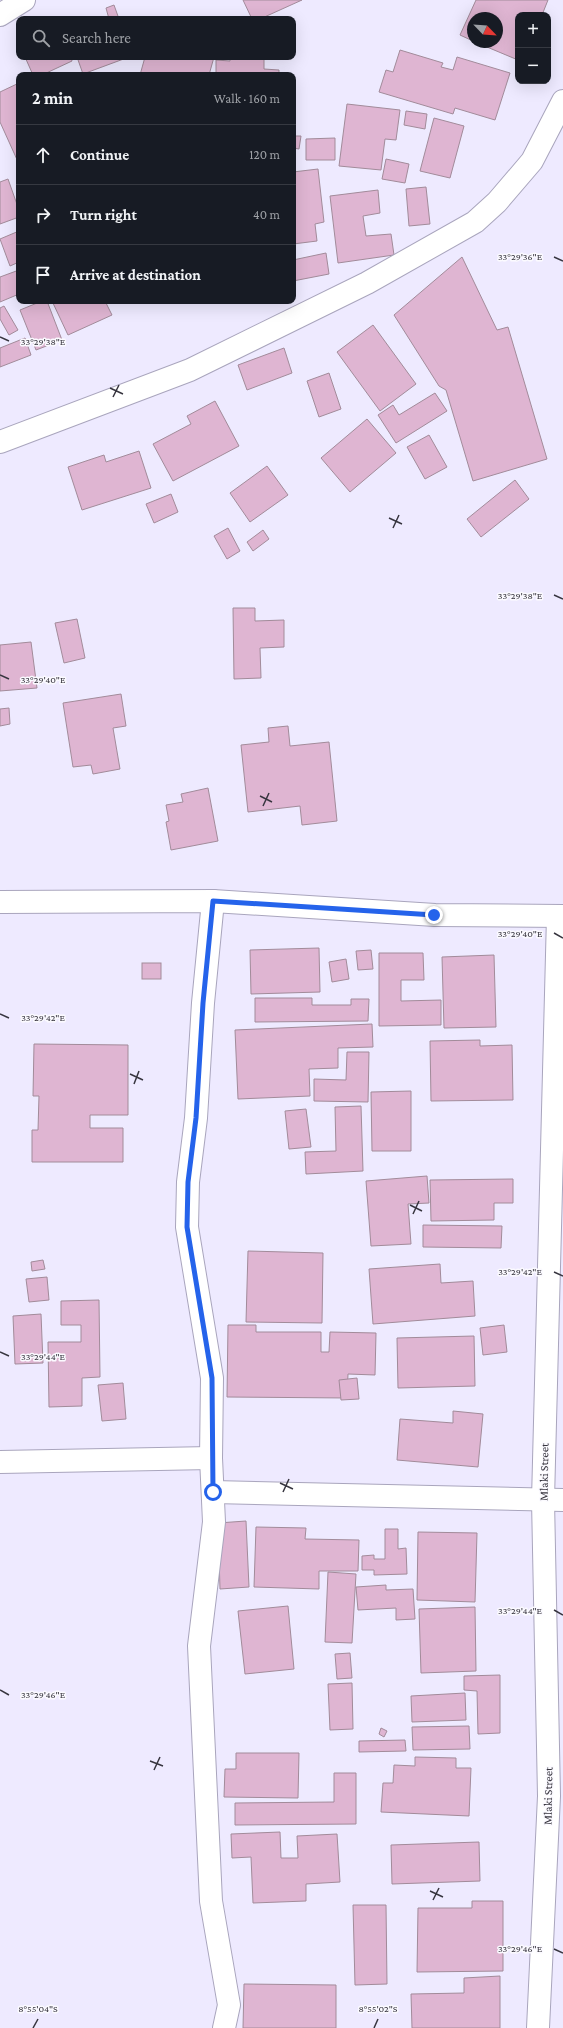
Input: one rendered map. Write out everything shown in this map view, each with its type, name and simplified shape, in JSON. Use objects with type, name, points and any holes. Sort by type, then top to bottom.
[{"type":"street","points":[[0,15],[24,0]]},
{"type":"street","points":[[0,442],[190,370],[368,283],[475,222],[497,202],[532,161],[563,101]]},
{"type":"street","points":[[213,901],[203,1003],[196,1118],[188,1182],[187,1227],[212,1378],[211,1458],[214,1522],[199,1646],[211,1901],[229,2005],[228,2017],[224,2028]]},
{"type":"street","points":[[0,902],[213,901],[434,915],[560,916]]},
{"type":"street","name":"Mlaki Street","points":[[538,2028],[549,1796],[560,916]]},
{"type":"street","points":[[0,1462],[211,1458]]},
{"type":"street","points":[[213,1492],[553,1500]]},
{"type":"building","points":[[243,0],[302,0],[267,16],[251,16]]},
{"type":"building","points":[[476,0],[548,0],[543,12],[515,12],[515,59],[489,48],[503,48],[503,12],[471,12]]},
{"type":"building","points":[[114,5],[118,16],[108,16],[106,8]]},
{"type":"building","points":[[467,20],[467,38],[460,35]]},
{"type":"building","points":[[400,50],[443,63],[441,67],[453,70],[457,57],[510,73],[495,120],[455,108],[453,114],[379,92],[386,70],[393,72]]},
{"type":"building","points":[[26,60],[72,60],[48,72],[32,72]]},
{"type":"building","points":[[78,60],[121,60],[88,72],[82,72]]},
{"type":"building","points":[[144,60],[213,60],[210,72],[141,72]]},
{"type":"building","points":[[216,60],[264,60],[264,69],[279,70],[279,72],[216,72]]},
{"type":"building","points":[[16,84],[16,157],[0,122],[0,92]]},
{"type":"building","points":[[347,104],[400,110],[396,140],[385,139],[381,170],[339,166]]},
{"type":"building","points":[[406,111],[427,114],[425,129],[404,125]]},
{"type":"building","points":[[434,118],[464,126],[450,178],[420,171]]},
{"type":"building","points":[[296,136],[301,136],[299,149],[296,148]]},
{"type":"building","points":[[335,138],[335,160],[306,160],[306,139]]},
{"type":"building","points":[[386,159],[409,164],[405,183],[382,179]]},
{"type":"building","points":[[318,169],[324,222],[315,224],[317,241],[296,244],[296,172]]},
{"type":"building","points":[[8,179],[16,202],[16,218],[0,224],[0,182]]},
{"type":"building","points":[[426,187],[430,224],[409,226],[406,189]]},
{"type":"building","points":[[378,190],[380,213],[363,216],[366,236],[391,234],[394,255],[338,263],[330,196]]},
{"type":"building","points":[[16,232],[16,263],[10,266],[0,239]]},
{"type":"building","points":[[326,253],[329,274],[296,280],[296,259]]},
{"type":"building","points":[[462,257],[497,330],[508,327],[547,459],[473,481],[446,390],[439,386],[394,315]]},
{"type":"building","points":[[16,271],[16,295],[0,302],[0,277]]},
{"type":"building","points":[[35,304],[48,304],[62,340],[36,350],[20,310]]},
{"type":"building","points":[[53,304],[106,304],[112,315],[68,335]]},
{"type":"building","points":[[4,306],[18,330],[9,335],[0,319],[0,308]]},
{"type":"building","points":[[373,325],[416,384],[380,411],[337,352]]},
{"type":"building","points":[[25,338],[31,355],[0,367],[0,348]]},
{"type":"building","points":[[284,348],[292,373],[247,390],[238,365]]},
{"type":"building","points":[[329,373],[341,409],[319,417],[307,381]]},
{"type":"building","points":[[435,393],[447,411],[396,443],[378,415],[393,405],[399,415]]},
{"type":"building","points":[[215,401],[239,446],[173,481],[153,444],[191,424],[187,416]]},
{"type":"building","points":[[367,419],[396,453],[350,492],[321,458]]},
{"type":"building","points":[[429,435],[447,467],[425,479],[407,447]]},
{"type":"building","points":[[139,451],[151,488],[82,510],[68,467],[104,455],[106,462]]},
{"type":"building","points":[[267,466],[288,495],[250,522],[230,493]]},
{"type":"building","points":[[515,480],[529,499],[481,537],[467,519]]},
{"type":"building","points":[[171,494],[178,512],[154,523],[146,504]]},
{"type":"building","points":[[228,528],[240,551],[227,559],[214,536]]},
{"type":"building","points":[[263,530],[269,539],[253,551],[247,542]]},
{"type":"building","points":[[233,608],[255,608],[255,621],[284,620],[284,647],[260,648],[261,678],[234,679]]},
{"type":"building","points":[[77,619],[85,658],[64,663],[55,623]]},
{"type":"building","points":[[31,642],[37,688],[0,691],[0,645]]},
{"type":"building","points":[[121,694],[126,726],[113,728],[120,769],[93,774],[91,765],[73,767],[63,703]]},
{"type":"building","points":[[9,708],[10,724],[0,726],[0,709]]},
{"type":"building","points":[[288,726],[290,746],[329,742],[337,821],[302,825],[300,806],[248,812],[241,745],[269,742],[268,728]]},
{"type":"building","points":[[208,788],[218,841],[171,850],[166,822],[169,821],[166,805],[183,802],[181,794]]},
{"type":"building","points":[[319,948],[320,992],[251,994],[250,950]]},
{"type":"building","points":[[371,950],[373,969],[358,970],[356,951]]},
{"type":"building","points":[[379,953],[423,953],[424,980],[401,980],[401,1001],[441,1000],[441,1025],[379,1026]]},
{"type":"building","points":[[494,955],[496,1027],[444,1028],[442,957]]},
{"type":"building","points":[[346,959],[349,979],[332,982],[329,962]]},
{"type":"building","points":[[142,963],[161,963],[161,979],[142,979]]},
{"type":"building","points":[[255,998],[312,998],[312,1005],[351,1005],[351,999],[369,999],[368,1021],[255,1022]]},
{"type":"building","points":[[372,1024],[373,1047],[338,1048],[338,1068],[309,1069],[310,1096],[238,1099],[235,1030]]},
{"type":"building","points":[[480,1040],[480,1046],[512,1045],[513,1100],[431,1101],[430,1041]]},
{"type":"building","points":[[34,1044],[128,1045],[128,1115],[90,1115],[90,1128],[123,1128],[123,1162],[32,1162],[32,1130],[38,1130],[39,1096],[33,1096]]},
{"type":"building","points":[[347,1052],[369,1052],[368,1102],[314,1101],[314,1079],[346,1080]]},
{"type":"building","points":[[411,1091],[411,1151],[372,1151],[371,1092]]},
{"type":"building","points":[[361,1106],[363,1171],[306,1174],[305,1152],[336,1151],[335,1107]]},
{"type":"building","points":[[306,1109],[311,1147],[289,1149],[285,1111]]},
{"type":"building","points":[[427,1176],[429,1203],[408,1204],[411,1244],[371,1246],[366,1181]]},
{"type":"building","points":[[513,1179],[513,1203],[494,1203],[494,1220],[431,1221],[430,1180]]},
{"type":"building","points":[[423,1225],[502,1226],[501,1248],[423,1247]]},
{"type":"building","points":[[248,1251],[323,1253],[322,1323],[246,1322]]},
{"type":"building","points":[[43,1260],[45,1269],[32,1271],[31,1262]]},
{"type":"building","points":[[440,1264],[441,1283],[473,1281],[475,1316],[373,1324],[369,1269]]},
{"type":"building","points":[[47,1277],[49,1300],[29,1302],[26,1279]]},
{"type":"building","points":[[99,1300],[100,1377],[82,1378],[82,1406],[49,1407],[48,1342],[81,1342],[81,1325],[61,1325],[61,1301]]},
{"type":"building","points":[[41,1314],[43,1363],[15,1364],[13,1316]]},
{"type":"building","points":[[228,1325],[256,1325],[256,1332],[321,1332],[321,1352],[329,1352],[330,1332],[376,1333],[375,1375],[348,1374],[347,1398],[227,1397]]},
{"type":"building","points":[[504,1325],[507,1352],[483,1355],[480,1328]]},
{"type":"building","points":[[474,1336],[475,1386],[398,1388],[397,1338]]},
{"type":"building","points":[[357,1378],[359,1399],[341,1400],[339,1380]]},
{"type":"building","points":[[123,1383],[126,1419],[102,1421],[98,1385]]},
{"type":"building","points":[[453,1411],[483,1414],[478,1467],[397,1460],[400,1419],[453,1423]]},
{"type":"building","points":[[246,1521],[249,1587],[220,1589],[218,1523]]},
{"type":"building","points":[[256,1527],[306,1528],[305,1539],[359,1540],[358,1571],[319,1571],[319,1589],[254,1587]]},
{"type":"building","points":[[385,1529],[398,1529],[398,1549],[406,1548],[407,1574],[374,1575],[374,1570],[362,1570],[362,1556],[374,1555],[374,1559],[385,1559]]},
{"type":"building","points":[[418,1532],[477,1533],[475,1602],[417,1600]]},
{"type":"building","points":[[328,1572],[356,1574],[352,1643],[325,1642]]},
{"type":"building","points":[[386,1585],[386,1590],[413,1589],[415,1619],[396,1620],[396,1608],[358,1610],[356,1587]]},
{"type":"building","points":[[288,1606],[294,1669],[245,1674],[238,1611]]},
{"type":"building","points":[[475,1607],[476,1671],[421,1673],[419,1609]]},
{"type":"building","points":[[350,1653],[352,1678],[337,1679],[335,1654]]},
{"type":"building","points":[[500,1675],[500,1733],[478,1734],[477,1691],[464,1690],[464,1676]]},
{"type":"building","points":[[352,1683],[353,1729],[330,1730],[328,1684]]},
{"type":"building","points":[[465,1693],[466,1720],[412,1722],[411,1696]]},
{"type":"building","points":[[469,1726],[470,1749],[413,1750],[412,1727]]},
{"type":"building","points":[[381,1728],[387,1731],[384,1737],[379,1734]]},
{"type":"building","points":[[405,1740],[406,1751],[359,1752],[359,1741]]},
{"type":"building","points":[[236,1753],[299,1753],[298,1798],[224,1797],[225,1769],[236,1769]]},
{"type":"building","points":[[415,1757],[456,1758],[456,1768],[471,1768],[469,1816],[381,1812],[383,1783],[393,1783],[394,1765],[415,1766]]},
{"type":"building","points":[[334,1773],[356,1773],[356,1824],[235,1825],[235,1803],[334,1802]]},
{"type":"building","points":[[280,1832],[281,1858],[298,1858],[297,1836],[337,1834],[340,1882],[306,1884],[306,1901],[253,1903],[251,1857],[232,1858],[231,1834]]},
{"type":"building","points":[[479,1842],[480,1881],[392,1884],[391,1845]]},
{"type":"building","points":[[472,1901],[503,1901],[503,1971],[417,1972],[418,1908],[472,1908]]},
{"type":"building","points":[[353,1905],[386,1905],[387,1984],[355,1985]]},
{"type":"building","points":[[500,1976],[500,2028],[412,2028],[411,1994],[464,1993],[464,1978]]},
{"type":"building","points":[[244,1984],[336,1985],[336,2028],[243,2028]]},
{"type":"route","points":[[213,1492],[211,1458],[212,1378],[187,1227],[188,1182],[196,1118],[203,1003],[213,901],[434,915]]}]
